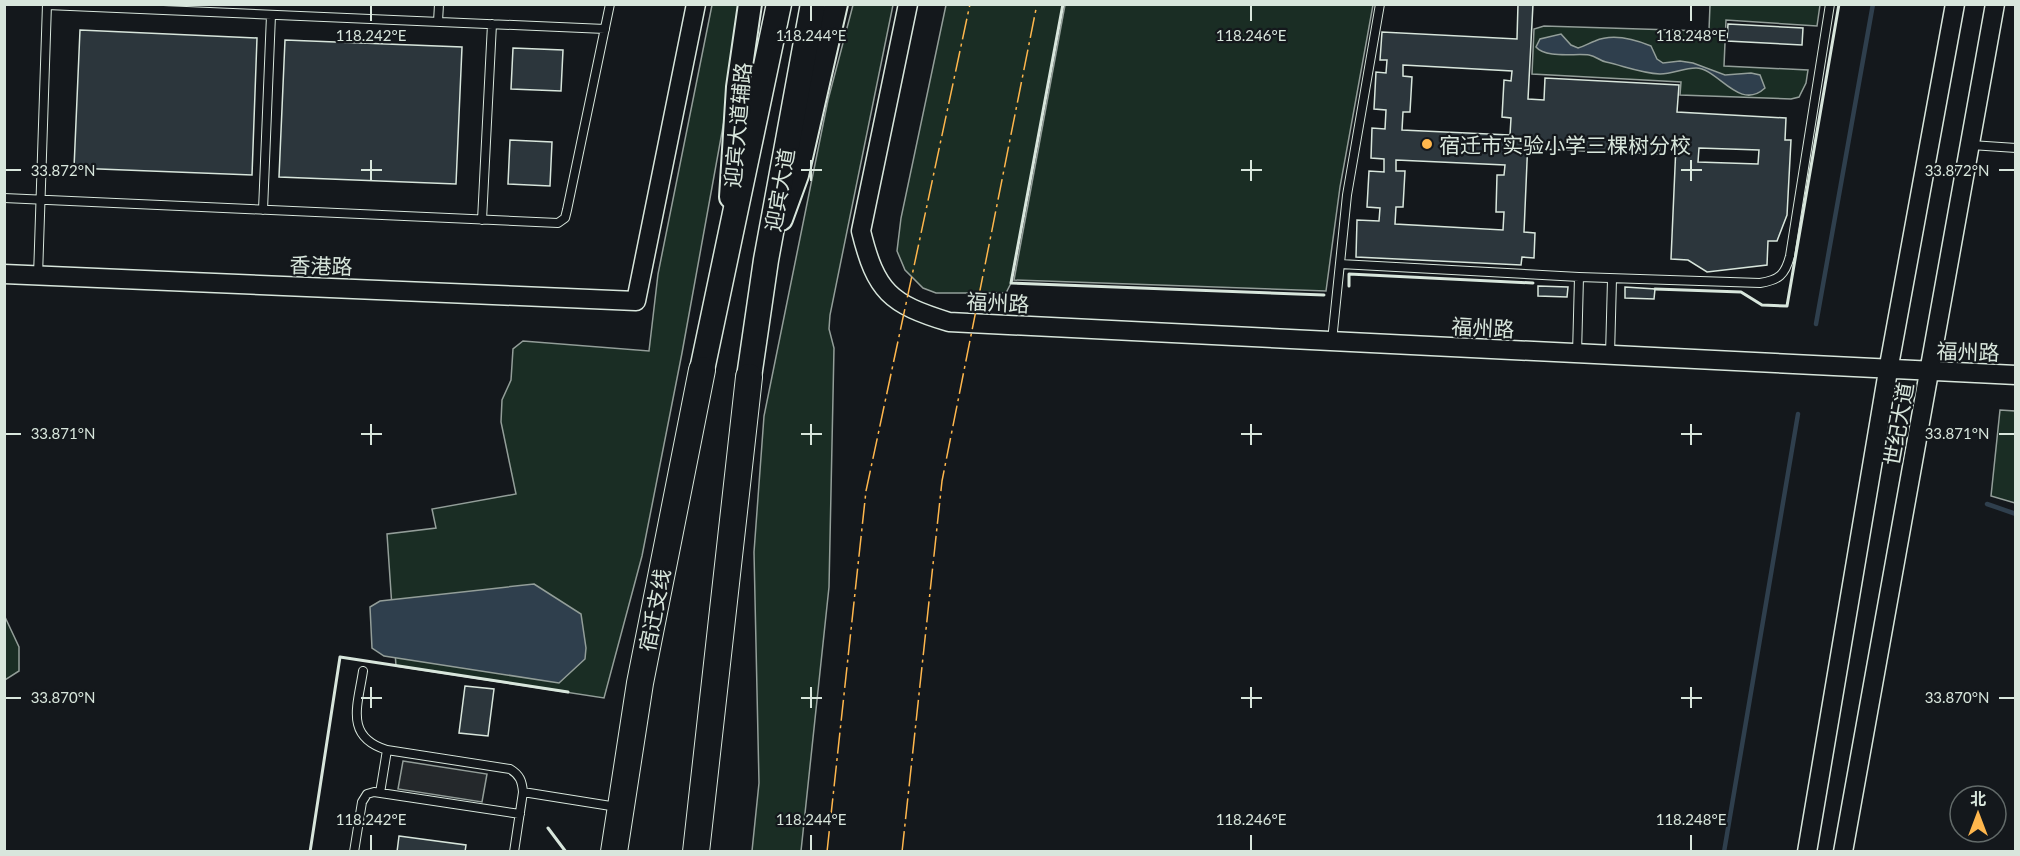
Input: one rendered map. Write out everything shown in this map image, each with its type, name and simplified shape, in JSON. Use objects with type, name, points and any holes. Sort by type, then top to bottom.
[{"type":"highway","points":[[727,246],[763,4]]},
{"type":"highway","name":"迎宾大道","points":[[702,370],[778,4]]},
{"type":"highway","name":"迎宾大道","points":[[749,377],[766,260],[813,4]]},
{"type":"highway","points":[[799,73],[820,4]]},
{"type":"highway","name":"宿迁支线","points":[[614,852],[640,683],[702,370]]},
{"type":"highway","points":[[696,852],[749,377]]},
{"type":"main road","name":"迎宾大道辅路","points":[[727,246],[738,87],[750,4]]},
{"type":"main road","points":[[766,260],[797,175],[836,4]]},
{"type":"street","name":"香港路","points":[[4,274],[636,302],[696,4]]},
{"type":"street","name":"福州路","points":[[908,4],[861,231],[869,265],[882,287],[916,312],[949,322],[1888,371],[2016,375]]},
{"type":"street","name":"世纪大道","points":[[1807,852],[1888,371],[1955,4]]},
{"type":"street","name":"世纪大道","points":[[1842,852],[1995,4]]},
{"type":"lane","points":[[283,15],[284,4]]},
{"type":"lane","points":[[438,22],[439,4]]},
{"type":"lane","points":[[4,198],[558,223],[565,218],[610,4]]},
{"type":"lane","points":[[1332,342],[1347,195],[1380,4]]},
{"type":"lane","points":[[1340,264],[1579,278],[1760,283],[1775,281],[1782,275],[1790,256],[1830,4]]},
{"type":"lane","points":[[38,276],[47,5],[175,8],[271,15],[604,29]]},
{"type":"lane","points":[[263,210],[271,15]]},
{"type":"lane","points":[[483,220],[492,24]]},
{"type":"lane","points":[[1971,145],[2016,148]]},
{"type":"lane","points":[[1577,354],[1579,278]]},
{"type":"lane","points":[[1610,356],[1612,279]]},
{"type":"lane","points":[[363,671],[356,722],[368,742],[387,750],[510,769],[518,774],[523,792],[514,852]]},
{"type":"lane","points":[[380,793],[387,750]]},
{"type":"lane","points":[[523,792],[621,807]]},
{"type":"lane","points":[[354,852],[362,802],[367,794],[380,793],[520,814]]},
{"type":"green space","points":[[712,5],[745,5],[682,353],[642,556],[604,698],[396,666],[387,534],[436,528],[432,509],[516,494],[501,422],[502,400],[511,380],[513,349],[523,341],[649,351],[658,274]]},
{"type":"green space","points":[[853,5],[893,5],[830,315],[829,329],[834,348],[829,587],[801,851],[752,851],[759,783],[754,552],[764,416],[828,100]]},
{"type":"green space","points":[[946,5],[1063,5],[1011,283],[1006,293],[936,293],[923,288],[905,270],[897,251],[901,218]]},
{"type":"green space","points":[[1065,5],[1373,5],[1340,187],[1326,291],[1014,280]]},
{"type":"green space","points":[[1710,5],[1820,5],[1817,26],[1726,20],[1724,66],[1808,70],[1806,83],[1799,97],[1791,99],[1680,95],[1681,82],[1532,74],[1534,29],[1544,26],[1705,31],[1709,30]]},
{"type":"green space","points":[[2000,410],[2015,411],[2015,503],[1991,496]]},
{"type":"green space","points":[[5,617],[19,647],[19,671],[5,680]]},
{"type":"shaded area","points":[[403,761],[487,774],[482,802],[398,789]]},
{"type":"water","points":[[1561,34],[1571,45],[1578,48],[1609,37],[1631,39],[1651,46],[1657,59],[1663,63],[1680,61],[1693,63],[1725,75],[1751,73],[1760,75],[1765,88],[1755,94],[1746,95],[1729,87],[1712,74],[1696,68],[1665,74],[1653,73],[1591,56],[1547,53],[1536,47],[1540,39]]},
{"type":"water","points":[[534,584],[581,614],[586,648],[585,659],[559,683],[384,656],[372,648],[370,607],[380,601]]},
{"type":"building","points":[[1518,4],[1533,4],[1528,99],[1544,100],[1545,78],[1679,85],[1677,112],[1786,118],[1785,140],[1791,140],[1787,215],[1777,241],[1768,241],[1767,265],[1707,272],[1688,260],[1671,259],[1676,145],[1660,144],[1659,154],[1540,149],[1541,139],[1528,139],[1524,232],[1535,233],[1534,258],[1522,257],[1521,265],[1356,257],[1357,220],[1379,221],[1380,208],[1367,207],[1369,171],[1384,172],[1384,159],[1371,158],[1372,128],[1385,129],[1386,110],[1374,109],[1376,72],[1386,73],[1387,60],[1380,60],[1382,32],[1517,39]],"holes":[[[1403,65],[1512,71],[1511,81],[1504,80],[1502,117],[1511,118],[1510,135],[1402,130],[1403,112],[1410,112],[1412,77],[1403,76]],[[1699,148],[1759,150],[1758,164],[1698,162]],[[1396,160],[1505,165],[1504,175],[1497,175],[1496,212],[1504,212],[1503,230],[1395,224],[1396,207],[1403,207],[1405,171],[1396,171]]]},
{"type":"building","points":[[1728,24],[1803,28],[1802,45],[1727,41]]},
{"type":"building","points":[[80,30],[257,38],[252,175],[74,168]]},
{"type":"building","points":[[285,40],[462,47],[456,184],[279,177]]},
{"type":"building","points":[[513,48],[563,50],[561,91],[511,89]]},
{"type":"building","points":[[510,140],[552,142],[550,186],[508,184]]},
{"type":"building","points":[[1538,286],[1568,287],[1567,297],[1538,296]]},
{"type":"building","points":[[1625,287],[1655,289],[1654,299],[1625,298]]},
{"type":"building","points":[[465,686],[494,689],[488,736],[459,733]]},
{"type":"building","points":[[399,836],[466,845],[465,852],[397,852]]},
{"type":"waterway","points":[[1816,324],[1873,4]]},
{"type":"waterway","points":[[1724,852],[1798,414]]},
{"type":"waterway","points":[[1987,504],[2016,514]]},
{"type":"wall","points":[[1063,4],[1011,283],[1324,295]]},
{"type":"wall","points":[[1655,289],[1741,292],[1762,305],[1787,306],[1839,4]]},
{"type":"wall","points":[[1349,286],[1349,274],[1533,283]]},
{"type":"wall","points":[[310,852],[340,657],[568,692]]},
{"type":"wall","points":[[548,828],[566,852]]},
{"type":"power","points":[[827,852],[866,491],[970,4]]},
{"type":"power","points":[[902,852],[942,481],[1037,4]]},
{"type":"place","name":"宿迁市实验小学三棵树分校","points":[[1427,144]]}]
